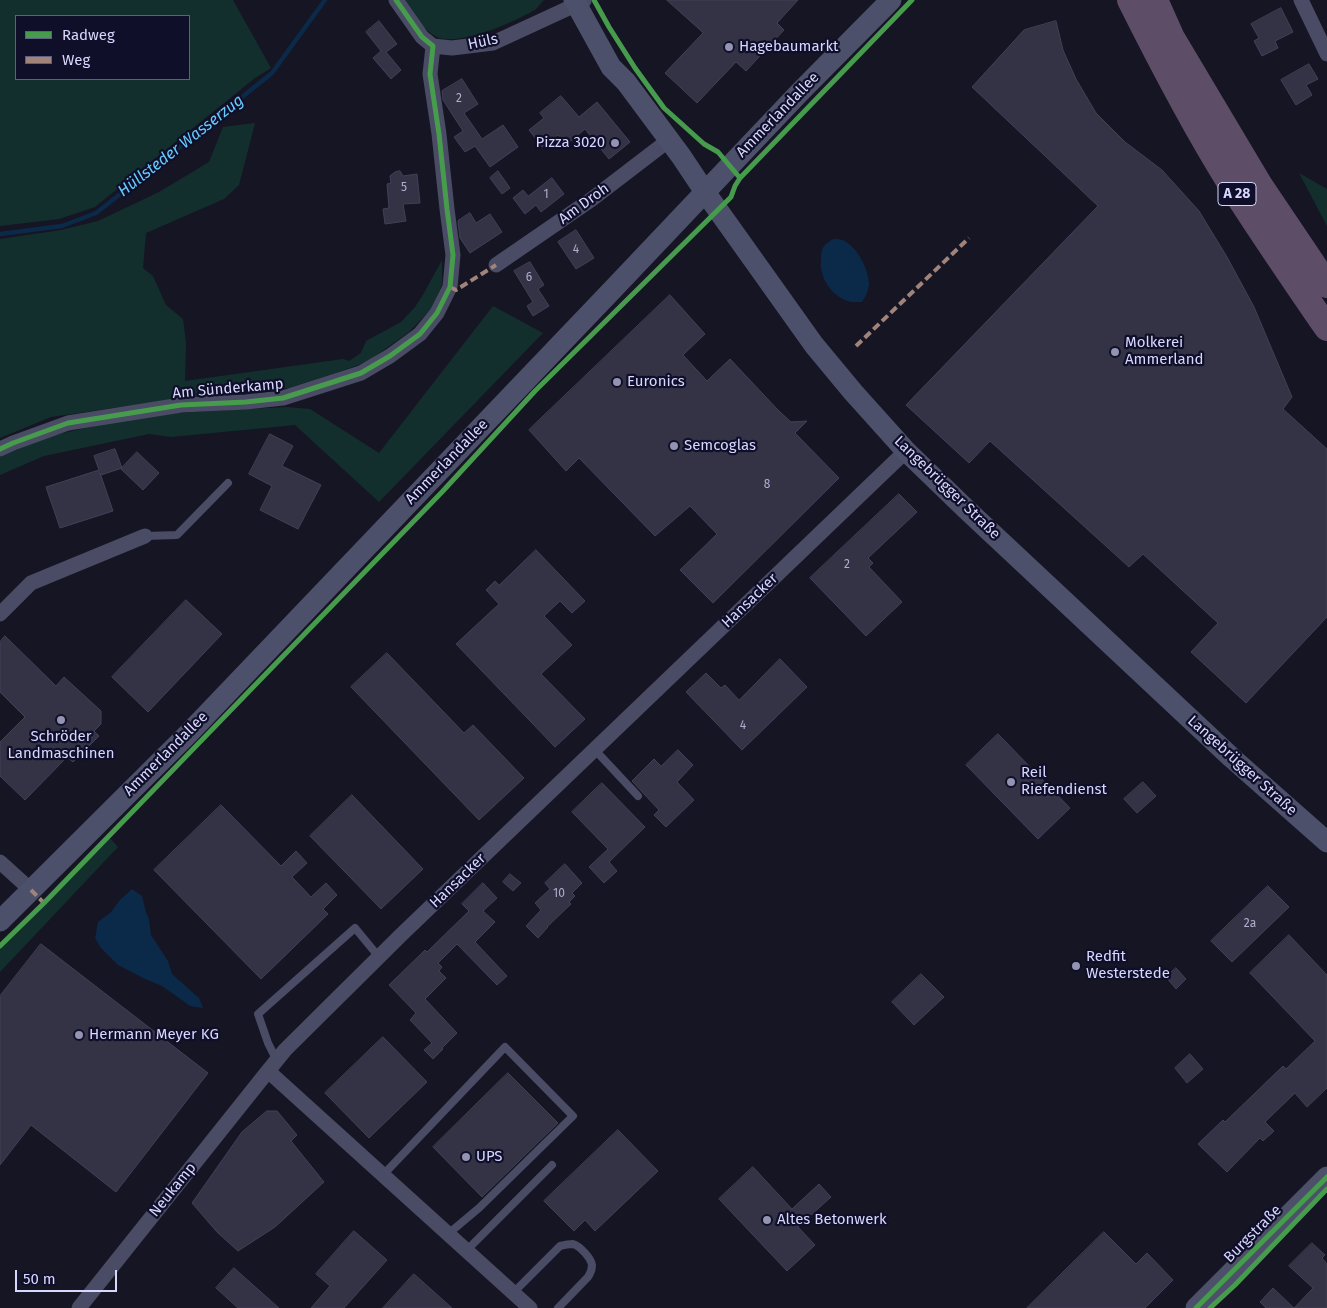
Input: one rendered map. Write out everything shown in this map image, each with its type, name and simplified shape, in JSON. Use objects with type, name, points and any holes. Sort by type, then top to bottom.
[{"type":"highway","name":"A 28","points":[[1130,0],[1157,55],[1230,183],[1276,255],[1327,328]]},
{"type":"highway","name":"A 28","points":[[1155,0],[1172,38],[1259,184],[1327,285]]},
{"type":"street","points":[[396,0],[422,37],[433,46]]},
{"type":"street","name":"Ammerlandallee","points":[[0,921],[188,734],[890,0]]},
{"type":"street","points":[[1301,0],[1327,54]]},
{"type":"street","name":"Hüls","points":[[433,46],[452,48],[493,43],[581,1]]},
{"type":"street","name":"Langebrügger Straße","points":[[581,1],[619,63],[626,82],[670,140],[814,345],[853,392],[906,451],[966,510],[1232,758],[1327,842]]},
{"type":"street","name":"Am Sünderkamp","points":[[0,449],[68,423],[180,404],[246,402],[283,398],[361,373],[390,356],[420,334],[437,313],[450,287],[453,255],[430,74],[433,46]]},
{"type":"street","name":"Am Droh","points":[[496,265],[592,199],[670,140]]},
{"type":"street","name":"Hansacker","points":[[273,1066],[285,1050],[453,885],[906,451]]},
{"type":"street","points":[[0,614],[30,583],[145,536]]},
{"type":"street","points":[[0,862],[31,890]]},
{"type":"street","points":[[273,1066],[383,1175],[530,1308]]},
{"type":"street","name":"Neukamp","points":[[78,1308],[273,1066]]},
{"type":"street","name":"Burgstraße","points":[[1196,1308],[1327,1177]]},
{"type":"lane","points":[[145,536],[177,535],[228,483]]},
{"type":"lane","points":[[594,750],[638,796]]},
{"type":"lane","points":[[273,1066],[268,1043],[258,1014],[355,928],[379,958]]},
{"type":"lane","points":[[383,1175],[505,1047],[573,1116],[479,1208],[448,1234]]},
{"type":"lane","points":[[466,1251],[552,1165]]},
{"type":"lane","points":[[513,1293],[560,1246],[573,1244],[580,1248],[590,1259],[591,1272],[558,1308]]},
{"type":"green space","points":[[0,0],[233,0],[271,68],[255,78],[95,207],[59,219],[0,226]]},
{"type":"green space","points":[[403,0],[544,0],[536,9],[502,26],[473,36],[447,39],[437,37],[427,30]]},
{"type":"green space","points":[[255,123],[239,185],[224,199],[146,233],[143,268],[153,276],[166,305],[183,319],[186,343],[185,381],[343,359],[349,361],[361,353],[366,341],[401,322],[415,307],[442,260],[442,284],[433,307],[409,332],[367,362],[288,388],[190,397],[51,417],[0,438],[0,239],[61,230],[98,221],[159,192],[209,162],[223,127]]},
{"type":"green space","points":[[1299,173],[1327,189],[1327,226]]},
{"type":"green space","points":[[493,306],[543,333],[379,502],[295,425],[171,437],[149,434],[44,456],[0,475],[0,457],[44,437],[105,424],[176,413],[287,407],[310,409],[379,453]]},
{"type":"green space","points":[[110,838],[118,847],[0,972],[0,949]]},
{"type":"water","points":[[833,239],[842,240],[850,244],[864,265],[869,286],[862,302],[851,302],[838,296],[833,292],[822,274],[822,251],[825,245]]},
{"type":"water","points":[[132,889],[142,896],[149,919],[151,935],[168,961],[172,974],[199,998],[203,1008],[190,1006],[162,986],[118,965],[101,948],[95,938],[98,922],[111,912]]},
{"type":"building","name":"Hagebaumarkt","points":[[667,0],[798,0],[777,23],[784,30],[746,71],[736,62],[697,103],[665,73],[703,33]]},
{"type":"building","points":[[1281,8],[1293,32],[1275,41],[1278,48],[1262,56],[1254,41],[1259,38],[1251,24]]},
{"type":"building","points":[[379,21],[397,44],[386,52],[401,70],[391,79],[373,58],[381,51],[366,32]]},
{"type":"building","name":"Molkerei Ammerland","points":[[1056,21],[1063,50],[1076,79],[1096,113],[1125,142],[1162,170],[1199,211],[1254,307],[1292,397],[1283,409],[1327,449],[1327,617],[1246,703],[1191,652],[1218,623],[1143,554],[1129,567],[990,441],[969,463],[906,405],[1098,206],[972,87],[1024,30]]},
{"type":"building","points":[[1309,64],[1318,79],[1306,85],[1312,95],[1296,105],[1281,80]]},
{"type":"building","points":[[462,79],[478,104],[464,113],[482,139],[503,125],[518,147],[490,167],[475,146],[465,152],[454,137],[463,131],[443,100],[442,91]]},
{"type":"building","points":[[561,96],[579,117],[597,102],[630,142],[609,159],[585,129],[566,145],[558,135],[542,147],[529,130],[544,118],[540,113]]},
{"type":"building","points":[[400,171],[403,176],[417,174],[420,203],[403,204],[406,221],[385,224],[383,209],[389,208],[387,184],[391,183],[390,176]]},
{"type":"building","points":[[498,171],[510,188],[502,194],[490,178]]},
{"type":"building","points":[[552,178],[564,194],[541,212],[536,205],[525,214],[513,198],[523,190],[528,196]]},
{"type":"building","points":[[470,213],[476,223],[490,214],[502,232],[470,253],[460,238],[458,221]]},
{"type":"building","points":[[576,230],[594,258],[576,269],[558,242]]},
{"type":"building","points":[[530,262],[544,285],[538,289],[549,306],[533,316],[527,306],[533,302],[514,271]]},
{"type":"building","points":[[670,295],[705,334],[683,355],[707,381],[730,359],[791,422],[807,421],[795,433],[839,478],[713,603],[680,570],[717,534],[690,506],[655,536],[579,458],[566,471],[529,430]]},
{"type":"building","points":[[270,434],[293,446],[282,466],[321,485],[298,529],[260,510],[272,486],[249,474]]},
{"type":"building","points":[[115,449],[122,468],[101,475],[100,473],[113,511],[60,528],[46,487],[99,470],[94,456]]},
{"type":"building","points":[[137,452],[159,473],[143,490],[121,469]]},
{"type":"building","points":[[899,494],[917,512],[868,558],[873,563],[869,567],[902,602],[866,636],[810,578]]},
{"type":"building","points":[[536,550],[585,601],[572,613],[560,601],[544,616],[572,645],[541,674],[585,719],[555,747],[456,644],[499,604],[486,590],[495,581],[499,585]]},
{"type":"building","points":[[186,600],[222,634],[148,712],[112,677]]},
{"type":"building","name":"Schröder Landmaschinen","points":[[5,636],[56,686],[64,677],[101,711],[101,724],[94,731],[99,736],[73,762],[67,757],[25,800],[0,776],[0,742],[25,717],[0,692],[0,642]]},
{"type":"building","points":[[387,653],[464,733],[473,725],[524,778],[479,820],[351,687]]},
{"type":"building","points":[[780,659],[807,687],[742,750],[686,692],[706,673],[721,688],[725,685],[739,700]]},
{"type":"building","points":[[998,734],[1070,808],[1038,839],[966,765]]},
{"type":"building","points":[[678,750],[693,765],[677,782],[694,800],[666,827],[654,815],[659,810],[632,781],[654,759],[661,766]]},
{"type":"building","points":[[1143,782],[1156,796],[1137,813],[1124,799]]},
{"type":"building","points":[[602,783],[645,827],[609,862],[617,871],[604,883],[589,867],[608,849],[572,812]]},
{"type":"building","points":[[352,795],[423,869],[381,909],[310,836]]},
{"type":"building","points":[[221,805],[281,866],[296,851],[307,863],[292,877],[311,897],[326,883],[337,895],[323,909],[328,914],[261,979],[154,870]]},
{"type":"building","points":[[565,864],[582,883],[572,893],[575,896],[569,902],[571,904],[538,938],[526,926],[541,910],[535,903],[550,889],[545,883]]},
{"type":"building","points":[[510,874],[521,883],[513,891],[503,882]]},
{"type":"building","points":[[483,883],[497,898],[483,911],[495,922],[475,942],[507,976],[497,985],[457,944],[438,963],[442,967],[439,971],[446,978],[425,999],[457,1033],[433,1059],[424,1050],[432,1043],[410,1020],[416,1013],[389,985],[425,950],[427,952],[469,911],[462,904]]},
{"type":"building","points":[[1268,886],[1289,907],[1232,962],[1211,941]]},
{"type":"building","points":[[1289,935],[1327,975],[1327,1088],[1307,1107],[1295,1093],[1265,1122],[1274,1131],[1263,1141],[1260,1138],[1227,1172],[1198,1144],[1223,1120],[1225,1122],[1283,1066],[1286,1069],[1315,1041],[1250,973]]},
{"type":"building","name":"Hermann Meyer KG","points":[[41,944],[208,1073],[116,1192],[31,1125],[0,1165],[0,996]]},
{"type":"building","points":[[1176,968],[1186,979],[1176,989],[1166,977]]},
{"type":"building","points":[[921,974],[944,997],[914,1025],[892,1002]]},
{"type":"building","points":[[383,1037],[427,1082],[369,1138],[325,1093]]},
{"type":"building","points":[[1190,1054],[1203,1069],[1187,1083],[1175,1068]]},
{"type":"building","points":[[508,1073],[558,1123],[482,1197],[433,1147]]},
{"type":"building","points":[[267,1111],[277,1111],[297,1135],[291,1141],[324,1182],[275,1227],[238,1251],[217,1232],[192,1203],[242,1132]]},
{"type":"building","points":[[618,1130],[658,1171],[595,1231],[585,1220],[574,1231],[544,1201]]},
{"type":"building","name":"Altes Betonwerk","points":[[753,1167],[792,1209],[819,1184],[831,1197],[798,1227],[815,1245],[787,1271],[719,1199]]},
{"type":"building","points":[[354,1231],[387,1260],[344,1308],[311,1308],[330,1286],[316,1274]]},
{"type":"building","points":[[1104,1232],[1136,1264],[1147,1253],[1173,1280],[1145,1308],[1027,1308]]},
{"type":"building","points":[[1312,1243],[1325,1255],[1322,1258],[1327,1264],[1327,1308],[1294,1308],[1313,1288],[1289,1266]]},
{"type":"building","points":[[234,1268],[279,1308],[238,1308],[216,1288]]},
{"type":"building","points":[[414,1274],[452,1308],[383,1308]]},
{"type":"building","points":[[1273,1288],[1294,1308],[1266,1308],[1260,1302]]},
{"type":"waterway","name":"Hüllsteder Wasserzug","points":[[0,234],[62,226],[96,213],[272,73],[325,0]]},
{"type":"marked path","points":[[856,346],[969,238]]},
{"type":"marked path","points":[[450,287],[456,290],[496,265]]},
{"type":"marked path","points":[[31,890],[44,903]]},
{"type":"cycle path","points":[[0,449],[68,423],[181,405],[283,398],[361,373],[390,356],[420,334],[437,313],[450,287],[453,255],[430,74],[433,46],[422,37],[396,0]]},
{"type":"cycle path","points":[[594,0],[635,68],[664,108],[704,144],[718,152],[740,178]]},
{"type":"cycle path","points":[[0,946],[44,903],[442,492],[535,391],[731,197],[740,178],[912,0]]},
{"type":"cycle path","points":[[1196,1308],[1327,1177]]},
{"type":"cycle path","points":[[1210,1308],[1235,1285],[1327,1189]]},
{"type":"place","name":"Hagebaumarkt","points":[[729,47]]},
{"type":"place","name":"Pizza 3020","points":[[615,143]]},
{"type":"place","name":"Molkerei Ammerland","points":[[1115,352]]},
{"type":"place","name":"Euronics","points":[[617,382]]},
{"type":"place","name":"Semcoglas","points":[[674,446]]},
{"type":"place","name":"Schröder Landmaschinen","points":[[61,720]]},
{"type":"place","name":"Reil Riefendienst","points":[[1011,782]]},
{"type":"place","name":"Redfit Westerstede","points":[[1076,966]]},
{"type":"place","name":"Hermann Meyer KG","points":[[79,1035]]},
{"type":"place","name":"UPS","points":[[466,1157]]},
{"type":"place","name":"Altes Betonwerk","points":[[767,1220]]}]
